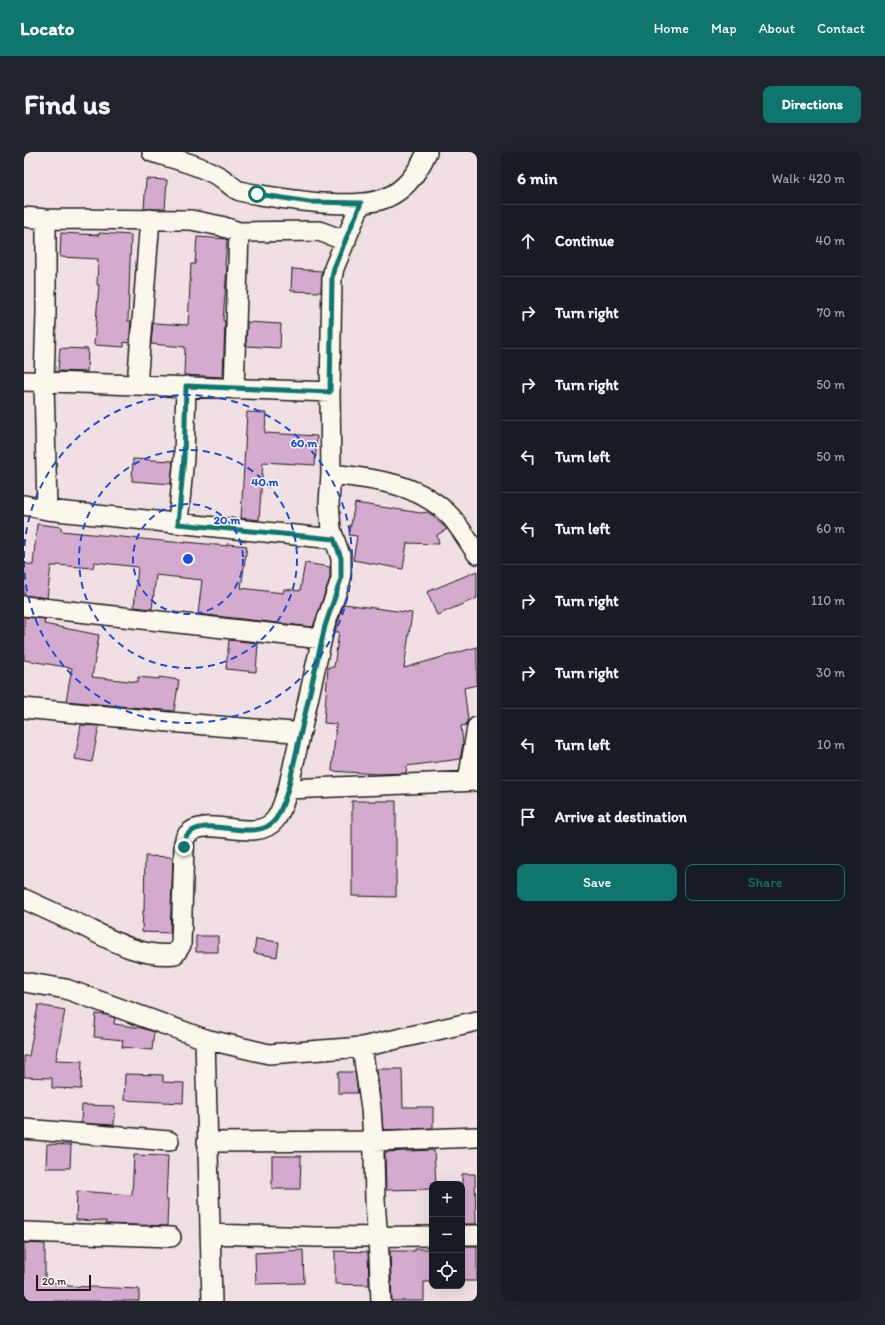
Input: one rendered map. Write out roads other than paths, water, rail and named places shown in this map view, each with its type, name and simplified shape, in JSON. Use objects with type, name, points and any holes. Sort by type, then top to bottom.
[{"type":"street","points":[[152,152],[190,164],[220,178],[238,191],[309,202],[361,203],[388,197],[396,192],[421,166],[427,152]]},
{"type":"street","points":[[24,898],[122,945],[145,953],[162,955],[174,954],[181,945],[184,847],[186,836],[194,830],[206,827],[249,830],[263,828],[274,821],[282,808],[288,789],[325,626],[341,579],[341,558],[334,539],[329,503],[331,474],[330,392],[332,278],[334,268],[361,203]]},
{"type":"street","points":[[24,217],[46,219],[191,220],[221,226],[239,232],[319,231],[346,241]]},
{"type":"street","points":[[46,219],[44,382],[46,510]]},
{"type":"street","points":[[137,385],[150,219]]},
{"type":"street","points":[[234,389],[239,232]]},
{"type":"street","points":[[24,381],[330,392]]},
{"type":"street","points":[[178,524],[184,458],[186,386]]},
{"type":"street","points":[[331,474],[376,479],[409,489],[431,500],[452,518],[477,554]]},
{"type":"street","points":[[24,505],[46,510],[334,539]]},
{"type":"street","points":[[24,606],[322,639]]},
{"type":"street","points":[[24,708],[293,732],[300,734]]},
{"type":"street","points":[[288,789],[473,781],[477,727]]},
{"type":"street","points":[[24,982],[66,989],[205,1039],[269,1054],[362,1048],[477,1021]]},
{"type":"street","points":[[205,1039],[212,1301]]},
{"type":"street","points":[[362,1048],[371,1108],[374,1200],[378,1237],[381,1301]]},
{"type":"street","points":[[24,1129],[169,1141]]},
{"type":"street","points":[[207,1142],[373,1141],[477,1137]]},
{"type":"street","points":[[24,1232],[171,1237]]},
{"type":"street","points":[[210,1234],[316,1237],[429,1236]]},
{"type":"street","points":[[465,1235],[477,1235]]}]
